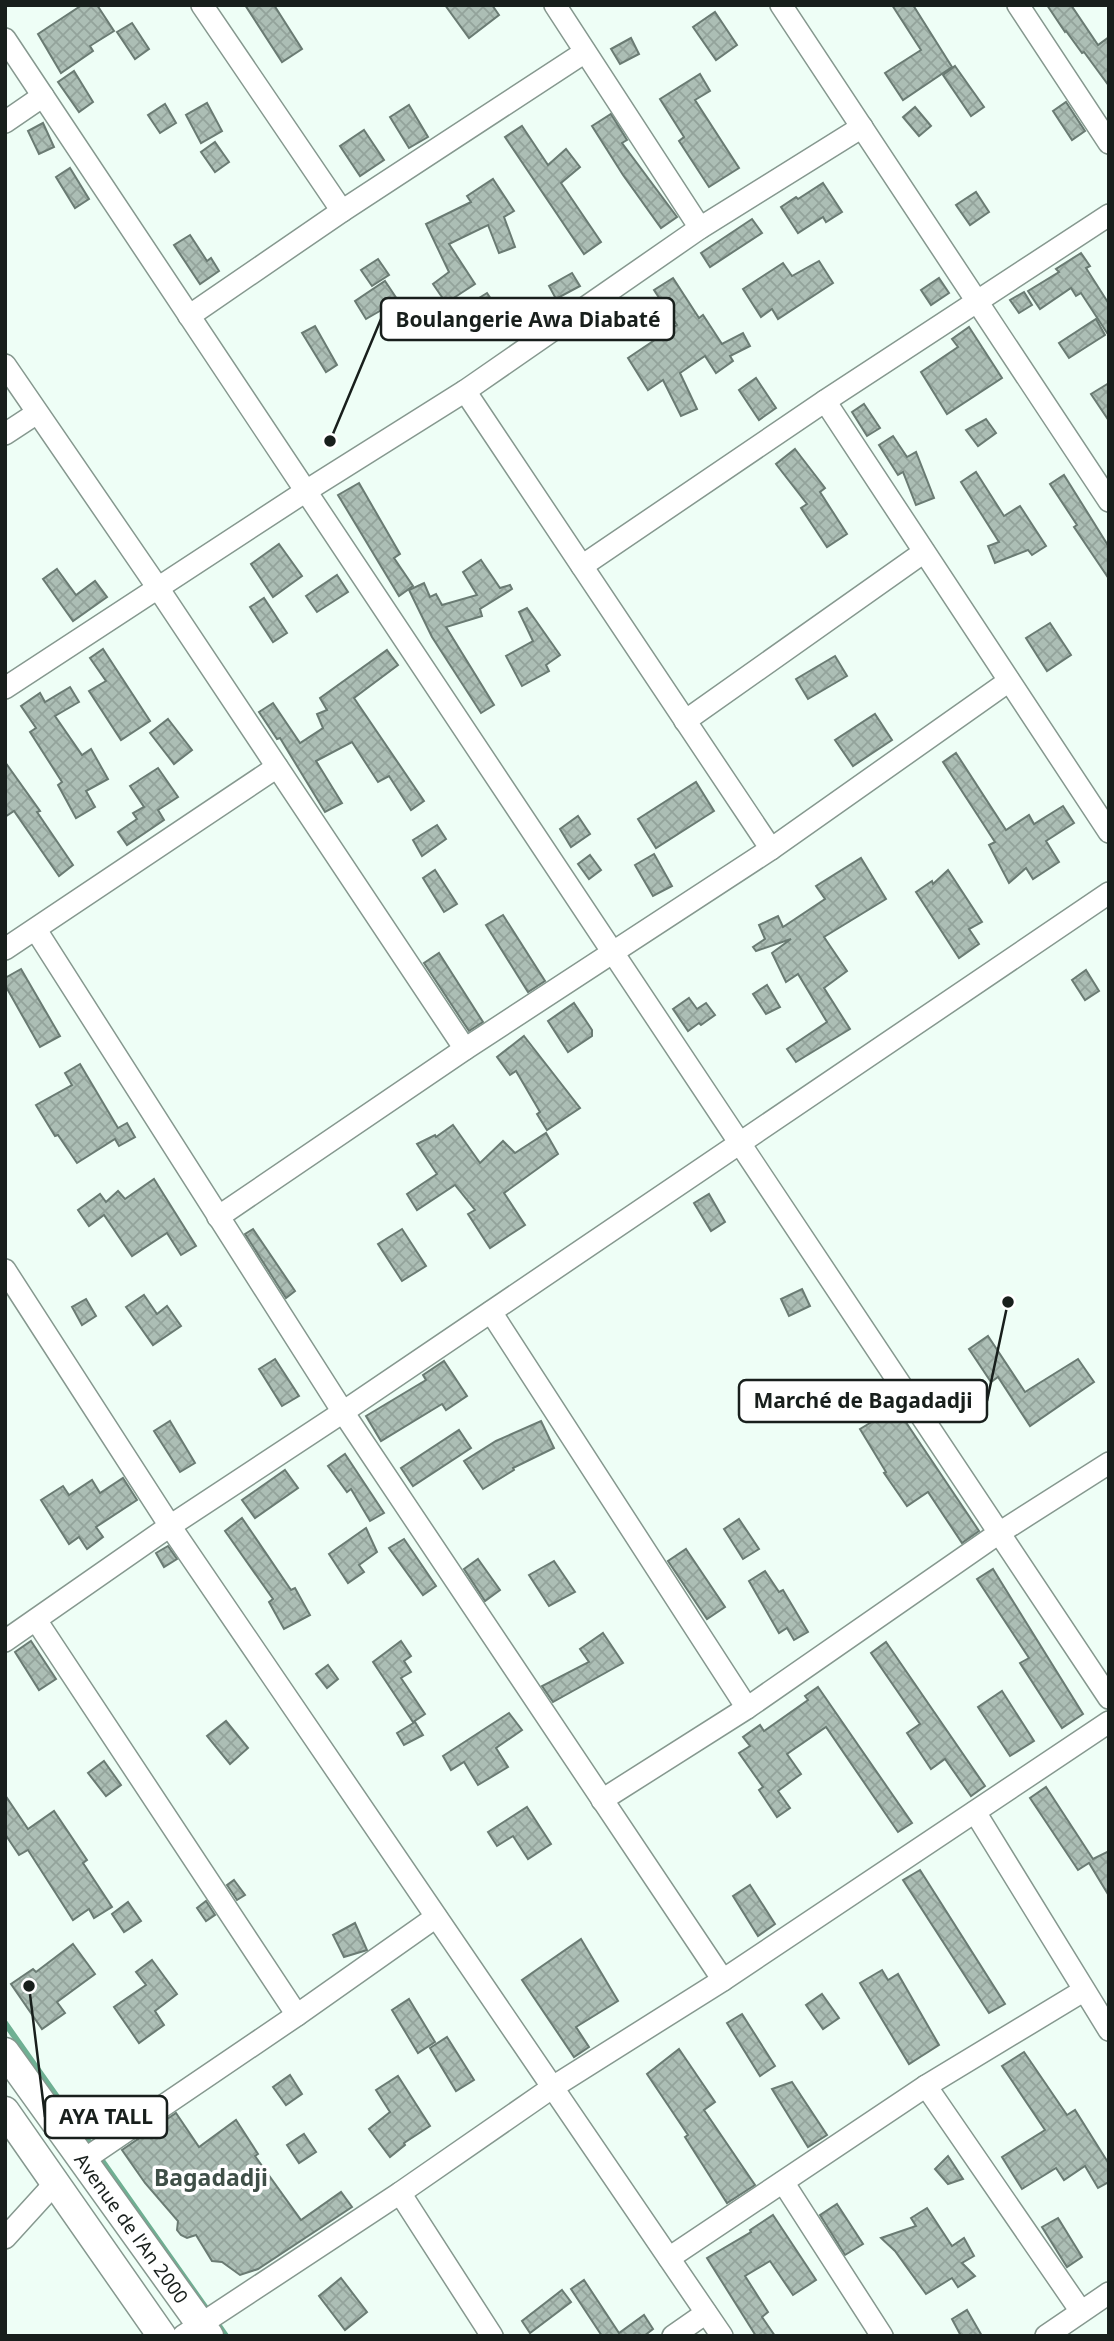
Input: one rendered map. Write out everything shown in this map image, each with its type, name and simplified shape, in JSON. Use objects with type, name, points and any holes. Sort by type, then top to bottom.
[{"type":"main road","name":"Avenue de l'An 2000","points":[[5,2052],[198,2332]]},
{"type":"main road","name":"Avenue de l'An 2000","points":[[5,2111],[162,2336]]},
{"type":"street","points":[[202,5],[342,211]]},
{"type":"street","points":[[555,5],[700,228]]},
{"type":"street","points":[[781,5],[1109,501]]},
{"type":"street","points":[[1018,5],[1109,143]]},
{"type":"street","points":[[5,39],[1109,1698]]},
{"type":"street","points":[[189,316],[342,211],[585,52]]},
{"type":"street","points":[[5,122],[43,96]]},
{"type":"street","points":[[5,688],[306,491],[465,391],[700,228],[862,127]]},
{"type":"street","points":[[582,566],[825,401],[1109,215]]},
{"type":"street","points":[[5,365],[158,588],[465,1049]]},
{"type":"street","points":[[465,391],[771,849]]},
{"type":"street","points":[[825,401],[1109,832]]},
{"type":"street","points":[[5,434],[37,413]]},
{"type":"street","points":[[685,721],[924,552]]},
{"type":"street","points":[[218,1217],[612,951],[771,849],[1009,681]]},
{"type":"street","points":[[5,949],[277,767]]},
{"type":"street","points":[[5,1641],[170,1526],[343,1412],[1109,893]]},
{"type":"street","points":[[36,930],[343,1412],[723,1980]]},
{"type":"street","points":[[5,1270],[170,1526],[722,2336]]},
{"type":"street","points":[[491,1312],[747,1708]]},
{"type":"street","points":[[602,1800],[747,1708],[999,1533],[1109,1463]]},
{"type":"street","points":[[36,1620],[297,2015]]},
{"type":"street","points":[[198,2332],[552,2088],[723,1980],[1109,1722]]},
{"type":"street","points":[[975,1812],[1109,2030]]},
{"type":"street","points":[[82,2161],[436,1917]]},
{"type":"street","points":[[669,2258],[926,2086],[1083,1991]]},
{"type":"street","points":[[926,2086],[1080,2311]]},
{"type":"street","points":[[5,2238],[56,2182]]},
{"type":"street","points":[[783,2182],[882,2336]]},
{"type":"street","points":[[400,2193],[492,2336]]},
{"type":"street","points":[[1046,2336],[1109,2293]]},
{"type":"street","points":[[673,2336],[706,2313]]},
{"type":"building","points":[[82,5],[97,5],[114,31],[90,46],[93,51],[61,73],[38,34]]},
{"type":"building","points":[[245,5],[274,5],[302,49],[282,62]]},
{"type":"building","points":[[445,5],[492,5],[499,15],[469,38]]},
{"type":"building","points":[[892,5],[913,5],[952,67],[903,100],[885,73],[921,50]]},
{"type":"building","points":[[1047,5],[1071,5],[1098,45],[1109,37],[1109,86],[1065,32]]},
{"type":"building","points":[[715,12],[737,45],[716,60],[693,27]]},
{"type":"building","points":[[132,23],[149,49],[135,59],[117,32]]},
{"type":"building","points":[[631,38],[639,54],[620,64],[611,49]]},
{"type":"building","points":[[955,66],[984,107],[971,116],[943,75]]},
{"type":"building","points":[[74,71],[93,102],[79,112],[58,82]]},
{"type":"building","points":[[700,74],[710,91],[695,100],[739,168],[709,187],[679,141],[684,137],[660,99]]},
{"type":"building","points":[[1066,102],[1085,131],[1072,140],[1053,111]]},
{"type":"building","points":[[207,103],[222,131],[201,143],[186,115]]},
{"type":"building","points":[[165,104],[176,123],[160,133],[148,115]]},
{"type":"building","points":[[409,105],[428,137],[409,148],[390,117]]},
{"type":"building","points":[[915,107],[931,126],[919,136],[903,117]]},
{"type":"building","points":[[611,114],[627,140],[622,143],[677,217],[661,228],[592,126]]},
{"type":"building","points":[[43,123],[54,147],[39,154],[28,131]]},
{"type":"building","points":[[522,126],[548,165],[566,149],[580,167],[561,183],[601,242],[584,254],[505,137]]},
{"type":"building","points":[[364,130],[384,160],[360,176],[340,146]]},
{"type":"building","points":[[215,142],[229,162],[215,172],[201,152]]},
{"type":"building","points":[[70,168],[89,199],[75,208],[56,177]]},
{"type":"building","points":[[493,179],[514,211],[504,217],[515,247],[499,253],[488,225],[449,244],[475,284],[446,303],[433,284],[449,272],[426,224],[471,202],[467,196]]},
{"type":"building","points":[[823,183],[842,212],[826,222],[823,217],[798,233],[781,207]]},
{"type":"building","points":[[976,192],[989,212],[970,225],[956,205]]},
{"type":"building","points":[[752,219],[762,233],[710,267],[701,253]]},
{"type":"building","points":[[190,235],[207,261],[211,258],[219,271],[200,284],[174,245]]},
{"type":"building","points":[[1081,253],[1090,266],[1086,268],[1109,304],[1109,336],[1081,293],[1076,296],[1071,288],[1040,309],[1028,291],[1059,272],[1056,269]]},
{"type":"building","points":[[378,259],[389,275],[372,286],[361,270]]},
{"type":"building","points":[[819,261],[833,283],[778,319],[772,309],[761,317],[743,289],[783,263],[792,276]]},
{"type":"building","points":[[572,273],[580,286],[556,299],[549,286]]},
{"type":"building","points":[[673,278],[699,318],[703,315],[722,344],[743,333],[750,346],[730,356],[733,361],[716,373],[705,356],[680,373],[697,409],[681,416],[663,380],[648,390],[628,358],[677,325],[654,290]]},
{"type":"building","points":[[939,278],[949,293],[931,305],[921,290]]},
{"type":"building","points":[[385,281],[411,320],[398,328],[385,308],[366,319],[355,301]]},
{"type":"building","points":[[1024,292],[1032,305],[1019,313],[1010,300]]},
{"type":"building","points":[[487,293],[510,327],[493,338],[471,303]]},
{"type":"building","points":[[1096,319],[1105,335],[1069,358],[1059,343]]},
{"type":"building","points":[[315,326],[337,365],[326,372],[302,333]]},
{"type":"building","points":[[969,327],[1002,378],[947,414],[921,372],[958,347],[952,339]]},
{"type":"building","points":[[756,378],[776,408],[759,420],[739,390]]},
{"type":"building","points":[[1109,383],[1109,421],[1091,394]]},
{"type":"building","points":[[864,404],[880,428],[867,436],[852,412]]},
{"type":"building","points":[[986,419],[996,433],[978,446],[966,430]]},
{"type":"building","points":[[893,436],[907,457],[916,452],[934,498],[916,505],[903,472],[898,475],[879,445]]},
{"type":"building","points":[[795,449],[825,488],[820,492],[847,534],[827,547],[801,508],[807,504],[776,464]]},
{"type":"building","points":[[976,472],[1004,516],[1020,506],[1046,546],[1032,555],[1028,550],[995,563],[988,546],[999,542],[961,482]]},
{"type":"building","points":[[1064,475],[1109,547],[1109,579],[1074,527],[1077,525],[1050,484]]},
{"type":"building","points":[[359,483],[400,554],[394,558],[413,586],[399,596],[338,495]]},
{"type":"building","points":[[279,544],[302,576],[273,597],[251,564]]},
{"type":"building","points":[[481,560],[500,588],[510,585],[512,589],[480,609],[482,616],[446,627],[494,705],[481,713],[432,637],[409,590],[424,583],[430,597],[436,594],[442,605],[477,595],[463,572]]},
{"type":"building","points":[[57,569],[76,595],[95,581],[107,597],[73,621],[43,579]]},
{"type":"building","points":[[337,575],[348,592],[317,612],[306,596]]},
{"type":"building","points":[[264,598],[287,633],[273,642],[250,607]]},
{"type":"building","points":[[527,608],[560,655],[546,665],[549,671],[522,686],[506,656],[533,641],[519,612]]},
{"type":"building","points":[[1050,623],[1071,655],[1047,671],[1026,638]]},
{"type":"building","points":[[103,649],[150,721],[121,740],[89,691],[106,681],[90,658]]},
{"type":"building","points":[[387,650],[398,665],[354,698],[424,801],[411,810],[389,776],[378,782],[352,742],[316,761],[342,803],[325,812],[280,738],[277,739],[259,712],[273,703],[300,743],[323,728],[317,714],[327,710],[320,698]]},
{"type":"building","points":[[835,656],[847,676],[808,699],[796,679]]},
{"type":"building","points":[[70,687],[79,702],[55,716],[82,755],[91,749],[108,779],[86,791],[95,807],[76,818],[58,785],[62,782],[30,732],[36,728],[21,706],[40,693],[45,702]]},
{"type":"building","points":[[875,714],[892,740],[853,766],[835,740]]},
{"type":"building","points":[[168,719],[192,750],[174,764],[150,733]]},
{"type":"building","points":[[956,753],[1006,830],[1029,815],[1034,824],[1063,806],[1074,823],[1046,841],[1059,862],[1033,879],[1026,868],[1009,883],[989,845],[995,842],[943,762]]},
{"type":"building","points":[[5,762],[40,811],[37,812],[73,865],[59,876],[14,811],[5,817]]},
{"type":"building","points":[[158,768],[178,797],[158,810],[164,820],[127,845],[118,832],[137,819],[133,813],[144,807],[130,786]]},
{"type":"building","points":[[696,782],[714,811],[656,848],[638,819]]},
{"type":"building","points":[[578,816],[590,834],[571,847],[560,829]]},
{"type":"building","points":[[437,825],[446,839],[422,856],[413,840]]},
{"type":"building","points":[[654,854],[672,886],[653,896],[635,865]]},
{"type":"building","points":[[590,855],[601,870],[589,879],[578,864]]},
{"type":"building","points":[[861,858],[886,899],[824,937],[847,971],[824,988],[850,1029],[796,1062],[787,1049],[827,1022],[798,974],[786,982],[772,953],[791,939],[756,951],[753,947],[765,939],[759,925],[778,916],[783,927],[825,899],[816,886]]},
{"type":"building","points":[[435,870],[457,904],[444,912],[423,878]]},
{"type":"building","points":[[948,870],[982,922],[969,929],[979,944],[959,958],[916,892],[932,881],[933,884]]},
{"type":"building","points":[[503,915],[545,981],[528,992],[486,925]]},
{"type":"building","points":[[439,953],[483,1022],[469,1031],[424,963]]},
{"type":"building","points":[[21,969],[60,1036],[40,1047],[5,985],[5,978]]},
{"type":"building","points":[[1086,970],[1099,991],[1085,1000],[1072,980]]},
{"type":"building","points":[[767,985],[780,1007],[766,1014],[753,994]]},
{"type":"building","points":[[689,998],[697,1009],[706,1003],[715,1015],[688,1031],[673,1009]]},
{"type":"building","points":[[574,1003],[592,1030],[592,1036],[568,1052],[548,1021]]},
{"type":"building","points":[[524,1036],[580,1108],[547,1130],[537,1114],[540,1112],[516,1071],[510,1075],[497,1057]]},
{"type":"building","points":[[80,1064],[118,1128],[127,1123],[135,1137],[119,1146],[115,1139],[77,1163],[58,1135],[55,1136],[36,1105],[72,1085],[65,1073]]},
{"type":"building","points":[[453,1125],[480,1163],[503,1141],[515,1153],[546,1133],[558,1154],[504,1193],[525,1225],[490,1248],[468,1214],[475,1210],[455,1185],[417,1210],[407,1194],[437,1174],[417,1144],[435,1135],[436,1137]]},
{"type":"building","points":[[154,1179],[196,1246],[181,1255],[167,1233],[132,1256],[104,1215],[89,1226],[78,1210],[100,1194],[106,1202],[118,1191],[125,1199]]},
{"type":"building","points":[[709,1194],[725,1222],[711,1231],[694,1203]]},
{"type":"building","points":[[253,1229],[295,1291],[286,1298],[245,1234]]},
{"type":"building","points":[[402,1229],[426,1266],[402,1281],[378,1244]]},
{"type":"building","points":[[802,1289],[810,1306],[789,1316],[781,1299]]},
{"type":"building","points":[[144,1295],[157,1314],[167,1306],[181,1326],[153,1345],[126,1307]]},
{"type":"building","points":[[86,1299],[96,1316],[82,1325],[72,1307]]},
{"type":"building","points":[[988,1336],[1025,1392],[1078,1359],[1094,1382],[1030,1426],[998,1377],[991,1382],[969,1349]]},
{"type":"building","points":[[275,1359],[299,1396],[282,1406],[259,1369]]},
{"type":"building","points":[[444,1361],[467,1396],[446,1410],[442,1404],[381,1441],[366,1416],[426,1380],[423,1375]]},
{"type":"building","points":[[897,1409],[979,1531],[962,1543],[928,1492],[907,1506],[884,1473],[886,1472],[860,1429]]},
{"type":"building","points":[[170,1421],[195,1463],[180,1472],[154,1431]]},
{"type":"building","points":[[541,1421],[554,1448],[513,1468],[514,1470],[483,1489],[464,1461],[496,1441]]},
{"type":"building","points":[[459,1430],[471,1448],[413,1486],[401,1468]]},
{"type":"building","points":[[345,1454],[384,1513],[370,1521],[351,1489],[347,1492],[328,1466]]},
{"type":"building","points":[[285,1470],[298,1488],[255,1518],[242,1500]]},
{"type":"building","points":[[123,1478],[137,1500],[96,1527],[103,1537],[87,1549],[79,1537],[69,1544],[41,1500],[63,1486],[69,1495],[92,1480],[100,1493]]},
{"type":"building","points":[[242,1518],[291,1590],[295,1588],[310,1615],[284,1629],[269,1602],[273,1599],[225,1531]]},
{"type":"building","points":[[739,1519],[759,1549],[743,1559],[724,1529]]},
{"type":"building","points":[[366,1528],[377,1552],[359,1565],[364,1572],[348,1583],[329,1554]]},
{"type":"building","points":[[404,1539],[436,1586],[423,1595],[389,1548]]},
{"type":"building","points":[[168,1546],[177,1559],[164,1567],[156,1553]]},
{"type":"building","points":[[686,1549],[725,1607],[707,1619],[668,1561]]},
{"type":"building","points":[[478,1559],[500,1590],[485,1601],[464,1569]]},
{"type":"building","points":[[554,1561],[575,1592],[549,1606],[529,1575]]},
{"type":"building","points":[[993,1569],[1083,1714],[1062,1728],[1020,1663],[1029,1658],[977,1579]]},
{"type":"building","points":[[765,1571],[779,1592],[783,1590],[808,1632],[794,1640],[787,1628],[779,1633],[749,1581]]},
{"type":"building","points":[[603,1633],[623,1663],[553,1702],[542,1686],[589,1662],[580,1649]]},
{"type":"building","points":[[31,1641],[56,1679],[39,1690],[15,1652]]},
{"type":"building","points":[[401,1641],[411,1656],[404,1661],[411,1672],[401,1678],[425,1714],[413,1722],[373,1662]]},
{"type":"building","points":[[886,1642],[985,1786],[971,1796],[945,1759],[931,1769],[907,1733],[920,1724],[871,1653]]},
{"type":"building","points":[[328,1665],[338,1679],[327,1688],[316,1674]]},
{"type":"building","points":[[818,1687],[912,1823],[898,1832],[826,1727],[787,1754],[801,1774],[778,1791],[790,1808],[777,1817],[759,1790],[763,1787],[739,1753],[750,1746],[743,1737],[760,1725],[764,1731],[808,1700],[805,1696]]},
{"type":"building","points":[[1002,1691],[1034,1741],[1010,1756],[978,1707]]},
{"type":"building","points":[[509,1713],[522,1730],[496,1748],[508,1767],[478,1785],[464,1762],[451,1770],[443,1756]]},
{"type":"building","points":[[226,1721],[248,1748],[230,1764],[207,1736]]},
{"type":"building","points":[[415,1722],[423,1735],[404,1745],[397,1733]]},
{"type":"building","points":[[104,1761],[121,1785],[106,1796],[88,1773]]},
{"type":"building","points":[[1046,1787],[1093,1859],[1109,1851],[1109,1896],[1089,1863],[1078,1870],[1030,1798]]},
{"type":"building","points":[[5,1795],[28,1829],[54,1811],[87,1860],[83,1863],[112,1907],[94,1918],[89,1909],[73,1920],[28,1850],[19,1855],[5,1834]]},
{"type":"building","points":[[527,1807],[551,1844],[528,1859],[513,1836],[497,1846],[488,1832]]},
{"type":"building","points":[[920,1870],[1005,2004],[989,2013],[903,1880]]},
{"type":"building","points":[[234,1880],[245,1895],[237,1900],[227,1885]]},
{"type":"building","points":[[750,1885],[775,1924],[758,1936],[733,1896]]},
{"type":"building","points":[[206,1901],[215,1915],[206,1921],[197,1908]]},
{"type":"building","points":[[128,1902],[141,1921],[124,1932],[112,1914]]},
{"type":"building","points":[[355,1923],[367,1950],[344,1957],[333,1935]]},
{"type":"building","points":[[581,1939],[618,2001],[576,2027],[589,2047],[574,2057],[522,1980]]},
{"type":"building","points":[[73,1944],[95,1974],[57,2002],[65,2013],[42,2029],[11,1984],[33,1969],[36,1972]]},
{"type":"building","points":[[152,1960],[177,1994],[155,2011],[164,2025],[139,2043],[114,2007],[146,1985],[136,1972]]},
{"type":"building","points":[[882,1970],[888,1980],[898,1974],[939,2045],[909,2064],[860,1983]]},
{"type":"building","points":[[822,1994],[839,2018],[823,2029],[806,2005]]},
{"type":"building","points":[[409,1999],[435,2042],[418,2053],[392,2010]]},
{"type":"building","points":[[742,2014],[775,2066],[760,2076],[727,2023]]},
{"type":"building","points":[[447,2037],[474,2080],[456,2091],[430,2048]]},
{"type":"building","points":[[679,2049],[715,2102],[704,2110],[755,2185],[727,2203],[685,2137],[688,2135],[647,2074]]},
{"type":"building","points":[[1024,2052],[1067,2115],[1075,2110],[1109,2164],[1109,2182],[1098,2188],[1085,2166],[1064,2180],[1056,2168],[1022,2189],[1002,2157],[1045,2130],[1002,2066]]},
{"type":"building","points":[[290,2075],[302,2094],[286,2105],[273,2087]]},
{"type":"building","points":[[398,2076],[430,2126],[404,2143],[405,2145],[390,2157],[369,2129],[390,2112],[376,2090]]},
{"type":"building","points":[[792,2082],[827,2135],[808,2147],[772,2089]]},
{"type":"building","points":[[176,2113],[199,2147],[236,2120],[258,2154],[255,2156],[301,2220],[341,2192],[352,2207],[258,2269],[240,2275],[222,2262],[212,2261],[196,2235],[187,2238],[181,2235],[177,2230],[178,2221],[145,2183],[122,2150]]},
{"type":"building","points":[[304,2134],[316,2152],[299,2163],[287,2145]]},
{"type":"building","points":[[948,2156],[963,2179],[948,2184],[935,2169]]},
{"type":"building","points":[[837,2204],[863,2244],[845,2255],[820,2215]]},
{"type":"building","points":[[927,2208],[952,2246],[964,2238],[974,2256],[962,2263],[975,2276],[958,2287],[952,2278],[926,2294],[895,2251],[881,2238],[916,2226],[911,2218]]},
{"type":"building","points":[[773,2215],[816,2280],[793,2295],[770,2261],[745,2276],[768,2312],[762,2317],[775,2336],[756,2336],[707,2258],[751,2232],[750,2230]]},
{"type":"building","points":[[1058,2218],[1082,2257],[1067,2267],[1042,2227]]},
{"type":"building","points":[[341,2278],[367,2312],[345,2330],[319,2296]]},
{"type":"building","points":[[584,2280],[619,2333],[644,2315],[653,2329],[644,2336],[602,2336],[571,2289]]},
{"type":"building","points":[[562,2290],[571,2302],[530,2333],[522,2321]]},
{"type":"building","points":[[967,2310],[982,2336],[961,2336],[952,2319]]},
{"type":"waterway","points":[[5,2023],[208,2311]]},
{"type":"waterway","points":[[217,2323],[226,2336]]},
{"type":"place","name":"Boulangerie Awa Diabaté","points":[[330,441]]},
{"type":"place","name":"Marché de Bagadadji","points":[[1008,1302]]},
{"type":"place","name":"AYA TALL","points":[[29,1986]]},
{"type":"district","name":"Bagadadji","points":[[211,2178]]}]
